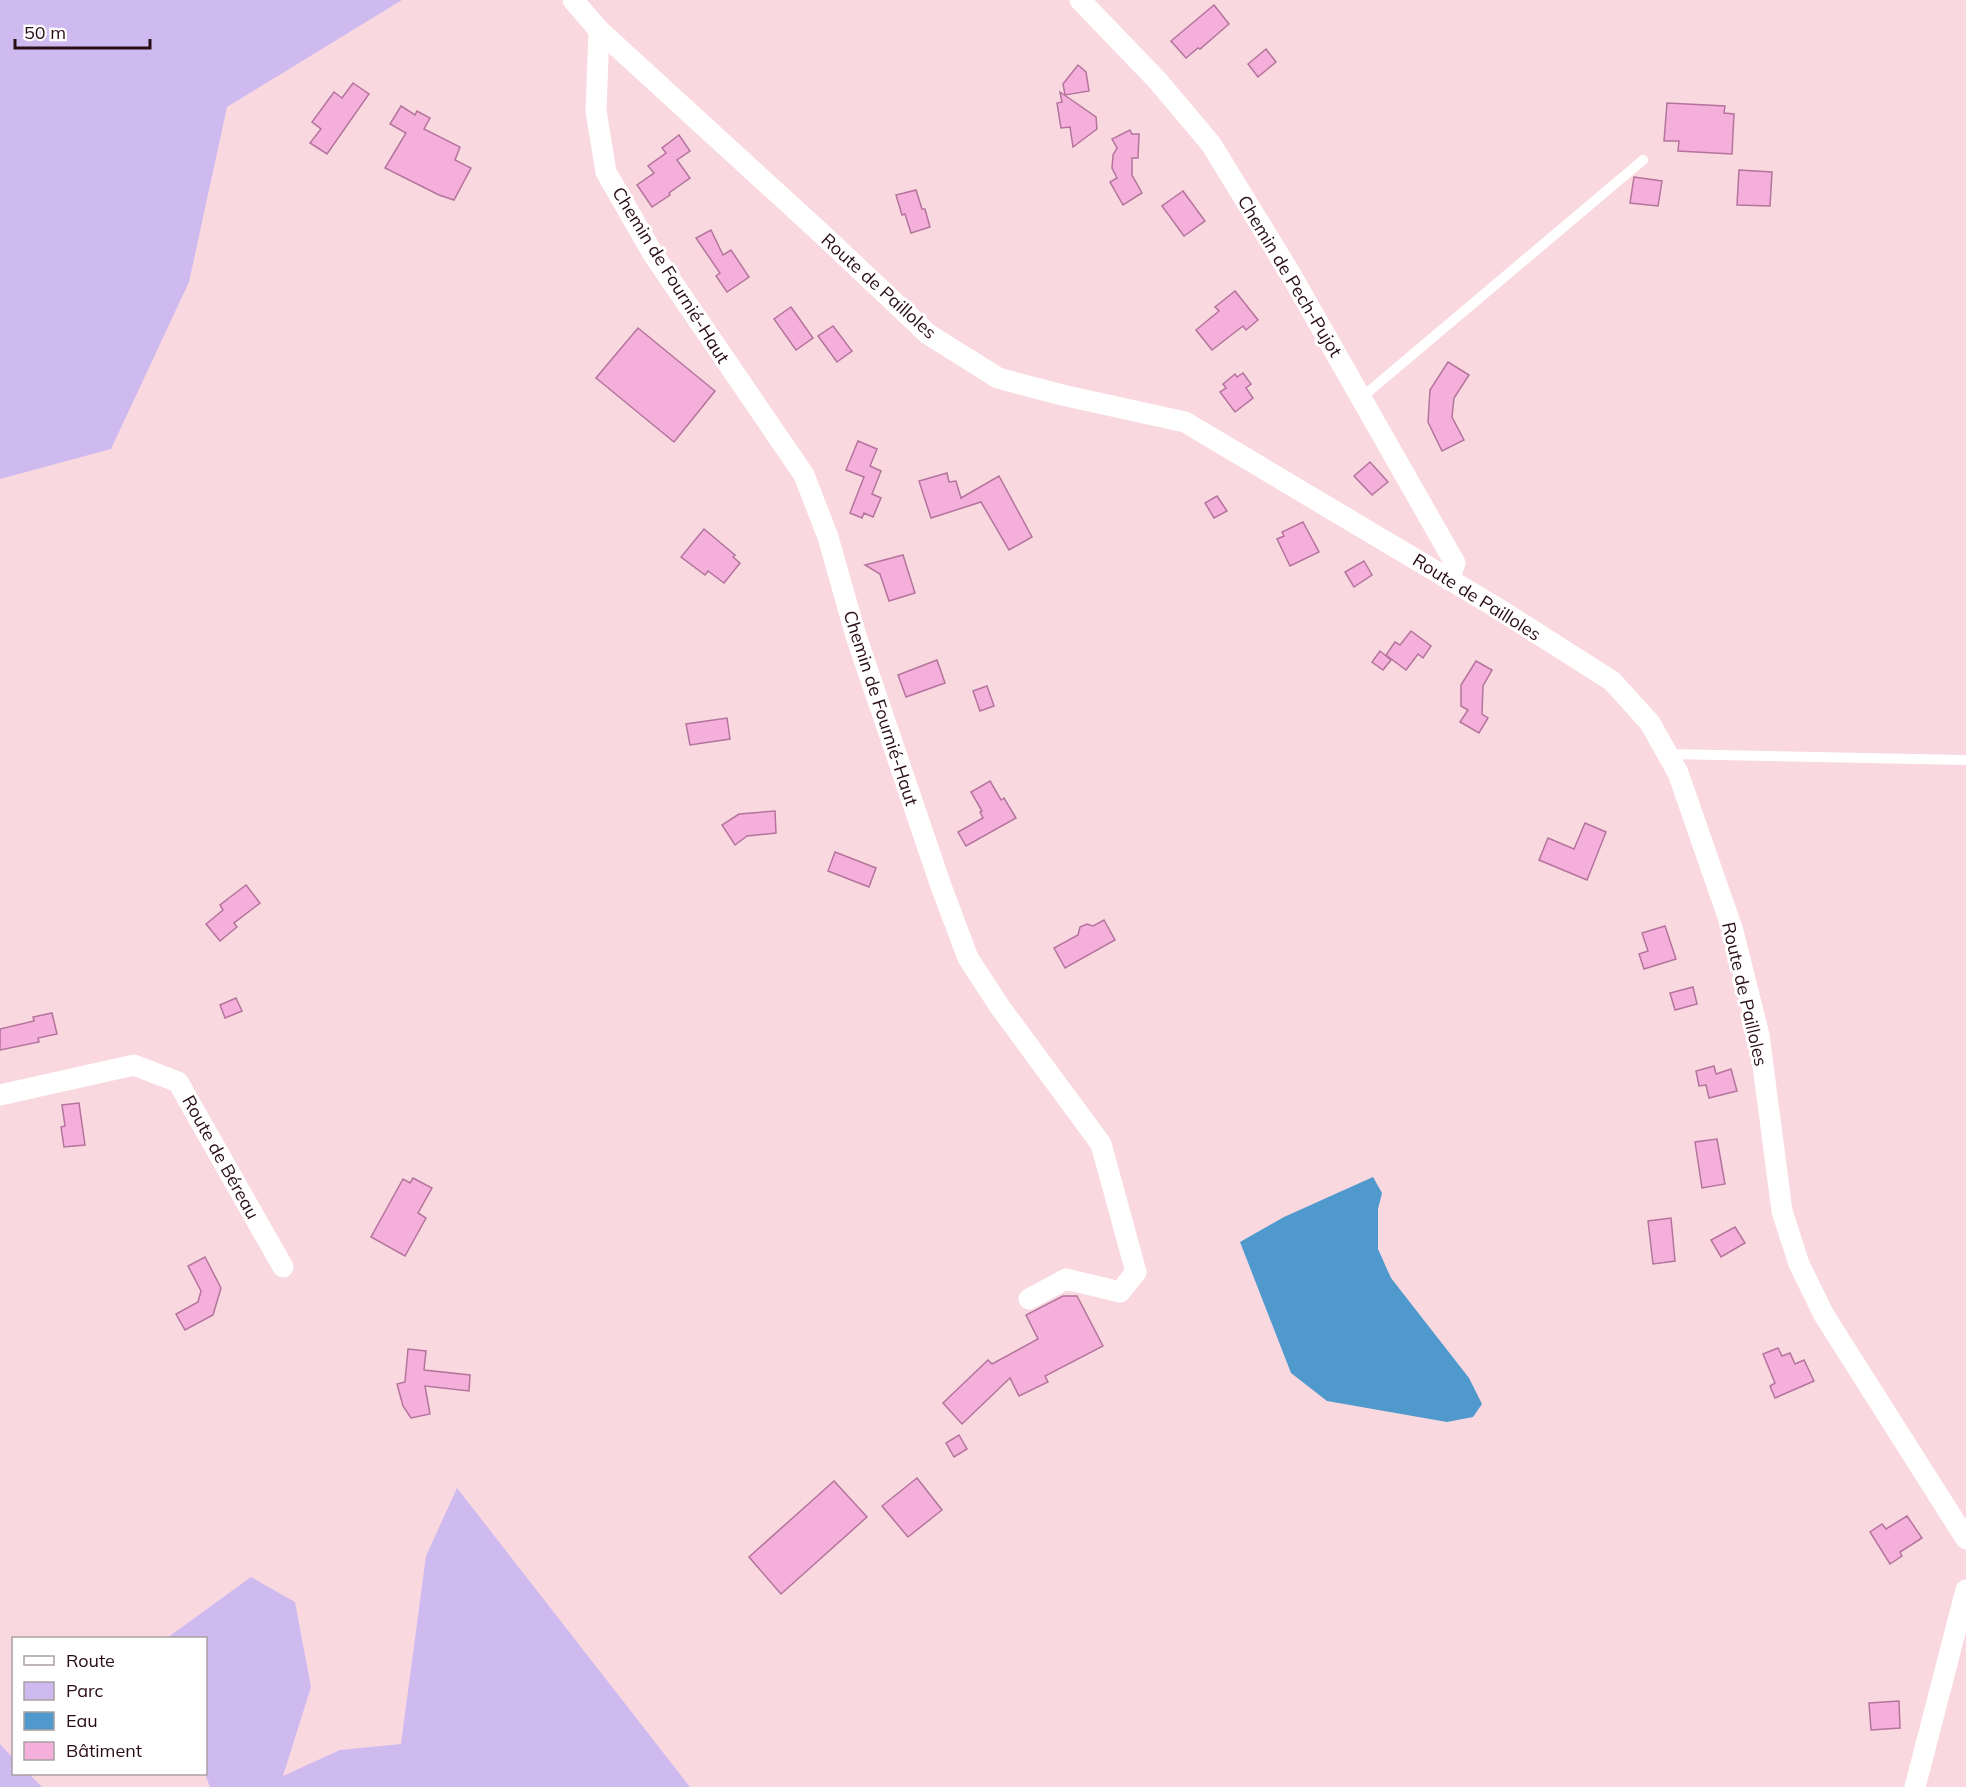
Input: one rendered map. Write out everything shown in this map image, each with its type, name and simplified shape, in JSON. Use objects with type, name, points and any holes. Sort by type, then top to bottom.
[{"type":"street","name":"Route de Pailloles","points":[[573,0],[599,30],[928,334],[999,378],[1062,395],[1185,422],[1449,580],[1612,681],[1650,723],[1678,773],[1733,931],[1759,1035],[1782,1211],[1799,1264],[1824,1315],[1966,1539]]},
{"type":"street","name":"Chemin de Pech-Pujot","points":[[1080,0],[1157,80],[1210,144],[1290,273],[1455,563],[1449,580]]},
{"type":"street","name":"Chemin de Fournié-Haut","points":[[599,30],[596,111],[606,172],[653,254],[804,475],[828,537],[860,646],[941,886],[968,958],[1000,1007],[1101,1144],[1136,1272],[1120,1292],[1066,1279],[1029,1299]]},
{"type":"street","name":"Route de Béreau","points":[[0,1095],[134,1065],[178,1082],[284,1268]]},
{"type":"street","points":[[1915,1787],[1966,1590]]},
{"type":"lane","points":[[1361,398],[1643,160]]},
{"type":"lane","points":[[1667,754],[1966,760]]},
{"type":"green space","points":[[0,0],[402,0],[227,107],[189,282],[111,449],[0,479]]},
{"type":"green space","points":[[457,1488],[690,1787],[210,1787],[205,1775],[207,1637],[168,1637],[251,1577],[295,1602],[311,1687],[283,1776],[340,1750],[401,1744],[426,1556]]},
{"type":"green space","points":[[0,1744],[12,1757],[12,1775],[30,1775],[42,1787],[0,1787]]},
{"type":"water","points":[[1373,1177],[1382,1193],[1378,1209],[1378,1249],[1391,1278],[1469,1378],[1482,1404],[1473,1417],[1447,1422],[1327,1401],[1291,1373],[1240,1242],[1284,1217]]},
{"type":"building","points":[[1214,5],[1229,24],[1186,58],[1171,41]]},
{"type":"building","points":[[1266,49],[1276,62],[1258,77],[1248,64]]},
{"type":"building","points":[[1078,65],[1086,72],[1089,91],[1065,95],[1063,84]]},
{"type":"building","points":[[353,83],[369,94],[327,154],[310,143],[321,129],[312,122],[334,92],[342,98]]},
{"type":"building","points":[[1060,92],[1096,117],[1097,129],[1073,147],[1070,127],[1061,128],[1057,103],[1062,102]]},
{"type":"building","points":[[1667,103],[1725,106],[1724,113],[1734,114],[1732,154],[1678,151],[1679,141],[1664,141]]},
{"type":"building","points":[[401,106],[415,115],[417,111],[430,118],[424,129],[460,147],[455,160],[471,168],[454,200],[385,168],[406,133],[390,124]]},
{"type":"building","points":[[1130,130],[1132,134],[1139,134],[1138,158],[1132,158],[1132,175],[1142,193],[1123,205],[1110,182],[1117,178],[1112,168],[1113,155],[1117,148],[1112,139]]},
{"type":"building","points":[[679,135],[690,151],[677,160],[690,178],[652,207],[637,185],[654,173],[648,166],[666,153],[662,148]]},
{"type":"building","points":[[1739,170],[1772,172],[1770,206],[1737,205]]},
{"type":"building","points":[[1634,177],[1662,181],[1658,206],[1630,203]]},
{"type":"building","points":[[916,190],[930,227],[911,233],[896,195]]},
{"type":"building","points":[[1183,191],[1205,221],[1184,236],[1162,206]]},
{"type":"building","points":[[711,230],[723,255],[731,250],[749,277],[727,292],[716,276],[720,273],[696,238]]},
{"type":"building","points":[[1235,291],[1258,320],[1246,330],[1243,326],[1212,350],[1196,330],[1219,311],[1215,307]]},
{"type":"building","points":[[791,307],[813,338],[796,350],[774,319]]},
{"type":"building","points":[[833,326],[852,351],[837,362],[818,336]]},
{"type":"building","points":[[638,328],[715,391],[674,442],[596,378]]},
{"type":"building","points":[[1448,362],[1469,375],[1454,398],[1452,417],[1464,440],[1442,451],[1428,422],[1430,390]]},
{"type":"building","points":[[1243,373],[1251,384],[1246,388],[1253,398],[1235,412],[1220,392],[1226,388],[1223,384],[1235,374],[1237,377]]},
{"type":"building","points":[[858,441],[877,449],[870,466],[881,471],[872,494],[881,498],[873,517],[864,513],[862,518],[850,513],[864,477],[846,470]]},
{"type":"building","points":[[1370,462],[1388,482],[1372,495],[1354,476]]},
{"type":"building","points":[[947,473],[949,482],[956,481],[961,498],[999,476],[1032,537],[1009,550],[981,502],[931,518],[919,481]]},
{"type":"building","points":[[1217,496],[1227,511],[1214,518],[1205,503]]},
{"type":"building","points":[[1303,522],[1319,552],[1290,566],[1277,539],[1284,536],[1282,532]]},
{"type":"building","points":[[704,529],[735,555],[733,557],[740,563],[724,583],[708,571],[705,575],[681,557]]},
{"type":"building","points":[[903,555],[915,593],[889,601],[880,574],[865,565]]},
{"type":"building","points":[[1364,561],[1372,575],[1354,587],[1345,572]]},
{"type":"building","points":[[1411,631],[1431,646],[1423,658],[1418,654],[1406,670],[1386,655],[1395,642],[1400,645]]},
{"type":"building","points":[[1380,651],[1391,660],[1383,670],[1372,662]]},
{"type":"building","points":[[937,660],[945,683],[906,697],[898,675]]},
{"type":"building","points":[[1476,661],[1492,670],[1483,686],[1482,714],[1488,718],[1479,733],[1460,722],[1468,710],[1461,706],[1461,685]]},
{"type":"building","points":[[987,686],[994,706],[980,711],[973,691]]},
{"type":"building","points":[[727,718],[730,739],[690,745],[686,724]]},
{"type":"building","points":[[990,781],[1001,800],[1004,798],[1016,818],[966,846],[958,832],[983,818],[980,812],[982,811],[971,792]]},
{"type":"building","points":[[775,811],[776,833],[747,836],[735,845],[722,825],[739,814]]},
{"type":"building","points":[[1585,823],[1606,832],[1587,880],[1539,860],[1548,838],[1574,849]]},
{"type":"building","points":[[835,852],[876,868],[869,887],[828,871]]},
{"type":"building","points":[[246,885],[260,903],[234,923],[237,927],[220,941],[206,924],[223,910],[220,905]]},
{"type":"building","points":[[1104,920],[1115,940],[1065,968],[1054,948],[1078,935],[1080,927],[1087,924],[1093,926]]},
{"type":"building","points":[[1665,926],[1676,959],[1644,969],[1639,954],[1648,951],[1642,933]]},
{"type":"building","points":[[1693,987],[1697,1004],[1675,1010],[1670,993]]},
{"type":"building","points":[[236,998],[242,1011],[225,1018],[220,1005]]},
{"type":"building","points":[[52,1013],[57,1034],[38,1038],[39,1042],[0,1050],[0,1029],[34,1021],[33,1017]]},
{"type":"building","points":[[1714,1066],[1716,1074],[1731,1069],[1737,1091],[1709,1098],[1706,1085],[1699,1086],[1696,1071]]},
{"type":"building","points":[[79,1103],[85,1145],[64,1147],[61,1127],[65,1126],[62,1105]]},
{"type":"building","points":[[1717,1139],[1725,1184],[1702,1188],[1695,1142]]},
{"type":"building","points":[[413,1178],[432,1188],[418,1213],[426,1218],[405,1256],[371,1237],[403,1179],[410,1183]]},
{"type":"building","points":[[1671,1218],[1675,1261],[1653,1264],[1648,1221]]},
{"type":"building","points":[[1735,1227],[1745,1243],[1721,1257],[1711,1240]]},
{"type":"building","points":[[205,1257],[221,1288],[213,1315],[185,1330],[176,1314],[198,1302],[201,1291],[188,1266]]},
{"type":"building","points":[[1063,1296],[1077,1296],[1103,1346],[1045,1376],[1048,1382],[1019,1396],[1010,1378],[962,1424],[943,1403],[988,1360],[992,1364],[1038,1339],[1026,1315]]},
{"type":"building","points":[[1778,1348],[1782,1356],[1790,1353],[1795,1364],[1804,1360],[1814,1381],[1775,1398],[1770,1386],[1775,1383],[1763,1354]]},
{"type":"building","points":[[408,1349],[426,1351],[424,1370],[470,1375],[469,1391],[425,1386],[430,1414],[411,1418],[403,1406],[397,1384],[405,1382]]},
{"type":"building","points":[[959,1435],[967,1449],[954,1457],[946,1443]]},
{"type":"building","points":[[917,1478],[942,1510],[908,1537],[882,1506]]},
{"type":"building","points":[[834,1481],[867,1517],[781,1594],[749,1557]]},
{"type":"building","points":[[1907,1516],[1922,1538],[1900,1552],[1902,1556],[1890,1564],[1870,1532],[1882,1524],[1886,1529]]},
{"type":"building","points":[[1899,1701],[1900,1728],[1871,1730],[1869,1703]]}]
